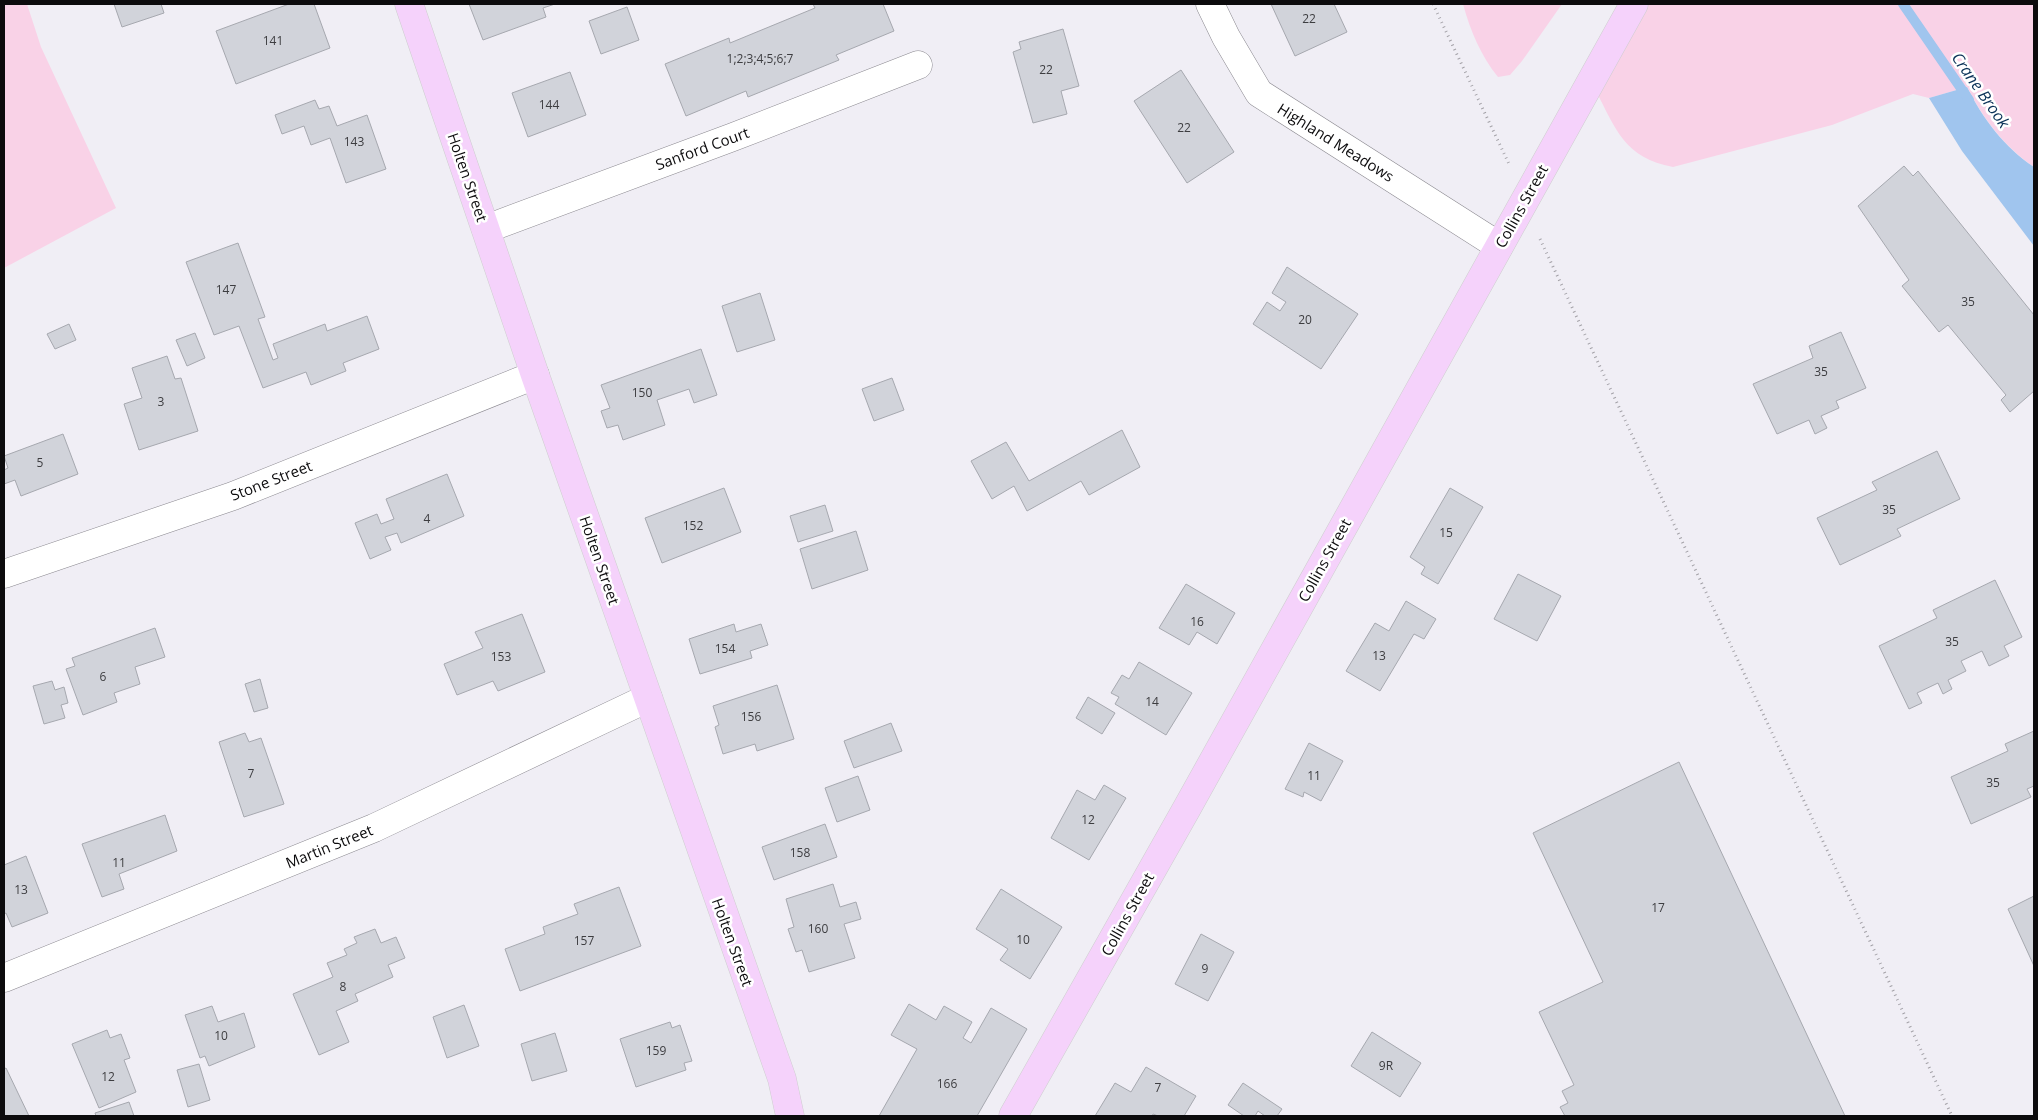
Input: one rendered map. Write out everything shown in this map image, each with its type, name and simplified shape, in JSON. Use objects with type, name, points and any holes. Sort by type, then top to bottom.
[{"type":"main road","name":"Holten Street","points":[[408,4],[535,375],[782,1079],[790,1116]]},
{"type":"main road","name":"Collins Street","points":[[1013,1116],[1634,4]]},
{"type":"street","name":"Highland Meadows","points":[[1210,4],[1226,37],[1259,93],[1499,246]]},
{"type":"street","name":"Sanford Court","points":[[486,229],[734,137],[918,65]]},
{"type":"street","name":"Stone Street","points":[[4,574],[233,496],[535,375]]},
{"type":"street","name":"Martin Street","points":[[4,978],[374,828],[648,698]]},
{"type":"path","points":[[1434,4],[1525,199],[1539,237],[1952,1116]]},
{"type":"shaded area","points":[[4,4],[27,4],[41,47],[116,208],[4,268]]},
{"type":"shaded area","points":[[1463,4],[1562,4],[1510,75],[1498,77],[1486,60],[1477,42]]},
{"type":"shaded area","points":[[1643,4],[2034,4],[2034,167],[2013,150],[1996,132],[1980,110],[1967,87],[1929,98],[1913,94],[1832,125],[1673,167],[1657,163],[1644,157],[1624,140],[1616,130],[1596,91]]},
{"type":"water","points":[[1967,87],[1995,132],[2013,151],[2034,167],[2034,246],[1962,151],[1929,98]]},
{"type":"building","points":[[114,4],[161,4],[164,13],[122,27]]},
{"type":"building","points":[[289,4],[314,4],[330,48],[236,84],[216,31]]},
{"type":"building","points":[[469,4],[555,4],[543,8],[546,17],[483,40]]},
{"type":"building","points":[[813,4],[883,4],[894,31],[836,55],[839,60],[748,97],[746,91],[686,116],[665,64],[729,38],[730,43],[815,8]]},
{"type":"building","points":[[1271,4],[1334,4],[1347,32],[1295,56]]},
{"type":"building","points":[[627,7],[639,40],[601,54],[589,21]]},
{"type":"building","points":[[1063,29],[1079,86],[1061,91],[1067,114],[1033,123],[1013,52],[1021,49],[1019,42]]},
{"type":"building","points":[[1181,70],[1234,152],[1187,183],[1134,101]]},
{"type":"building","points":[[570,72],[586,115],[528,137],[512,93]]},
{"type":"building","points":[[315,100],[319,109],[329,106],[337,126],[367,115],[386,169],[346,183],[330,138],[311,145],[304,126],[282,134],[275,115]]},
{"type":"building","points":[[1904,166],[1913,176],[1918,171],[2034,315],[2034,391],[2010,412],[2001,400],[2006,395],[1948,325],[1939,332],[1902,286],[1909,280],[1858,206]]},
{"type":"building","points":[[238,243],[265,317],[258,319],[273,360],[278,358],[273,344],[325,324],[327,331],[367,316],[379,349],[343,363],[346,371],[311,385],[306,372],[263,388],[239,326],[214,335],[186,262]]},
{"type":"building","points":[[1287,267],[1358,314],[1321,369],[1253,324],[1267,302],[1280,311],[1286,302],[1272,293]]},
{"type":"building","points":[[760,293],[775,340],[737,352],[722,306]]},
{"type":"building","points":[[69,324],[76,340],[55,349],[47,334]]},
{"type":"building","points":[[1841,332],[1866,388],[1836,401],[1839,408],[1821,416],[1827,428],[1815,434],[1809,420],[1777,434],[1753,384],[1813,358],[1809,346]]},
{"type":"building","points":[[195,333],[205,358],[187,366],[176,340]]},
{"type":"building","points":[[701,349],[717,395],[694,403],[689,389],[657,400],[665,425],[623,440],[618,425],[607,428],[601,411],[610,408],[601,385]]},
{"type":"building","points":[[167,356],[175,379],[181,378],[198,431],[139,450],[124,404],[142,398],[132,368]]},
{"type":"building","points":[[892,378],[904,410],[874,421],[862,389]]},
{"type":"building","points":[[1122,430],[1140,467],[1089,495],[1081,481],[1027,511],[1014,486],[992,499],[971,461],[1006,442],[1029,481]]},
{"type":"building","points":[[63,434],[78,474],[21,496],[15,480],[4,484],[4,470],[8,468],[4,456]]},
{"type":"building","points":[[1937,451],[1960,499],[1897,529],[1901,536],[1840,565],[1817,518],[1877,490],[1872,482]]},
{"type":"building","points":[[447,474],[464,516],[401,543],[397,533],[385,537],[391,550],[370,559],[355,523],[377,514],[381,524],[394,519],[386,499]]},
{"type":"building","points":[[724,488],[741,532],[662,563],[645,518]]},
{"type":"building","points":[[1450,488],[1483,507],[1438,584],[1421,574],[1425,567],[1410,557]]},
{"type":"building","points":[[825,505],[833,531],[798,542],[790,516]]},
{"type":"building","points":[[856,531],[868,570],[812,589],[800,549]]},
{"type":"building","points":[[1518,574],[1561,596],[1537,641],[1494,619]]},
{"type":"building","points":[[1995,580],[2022,637],[2004,646],[2009,656],[1989,666],[1982,651],[1961,661],[1966,671],[1948,680],[1952,689],[1943,694],[1938,683],[1917,693],[1922,703],[1909,709],[1879,646],[1937,618],[1933,610]]},
{"type":"building","points":[[1186,584],[1235,613],[1217,644],[1197,632],[1189,645],[1159,628]]},
{"type":"building","points":[[1406,601],[1436,619],[1424,639],[1414,634],[1380,691],[1346,671],[1375,623],[1389,631]]},
{"type":"building","points":[[522,614],[545,672],[498,691],[493,681],[457,695],[444,664],[483,648],[475,632]]},
{"type":"building","points":[[734,624],[736,632],[761,624],[768,645],[750,651],[752,658],[700,674],[689,639]]},
{"type":"building","points":[[155,628],[165,657],[135,667],[140,684],[114,693],[117,702],[83,715],[66,669],[75,666],[72,658]]},
{"type":"building","points":[[1139,662],[1192,693],[1166,735],[1115,704],[1119,697],[1111,693],[1122,675],[1129,679]]},
{"type":"building","points":[[260,679],[268,708],[254,712],[245,684]]},
{"type":"building","points":[[52,681],[55,690],[64,687],[68,703],[61,705],[65,718],[44,724],[33,686]]},
{"type":"building","points":[[777,685],[794,739],[757,751],[755,744],[723,754],[715,727],[719,725],[713,706]]},
{"type":"building","points":[[1088,697],[1115,713],[1102,734],[1076,718]]},
{"type":"building","points":[[891,723],[902,751],[854,768],[844,741]]},
{"type":"building","points":[[2034,731],[2034,786],[2027,789],[2031,797],[1971,824],[1951,777],[2008,751],[2005,744]]},
{"type":"building","points":[[245,733],[249,742],[261,738],[284,804],[244,817],[219,742]]},
{"type":"building","points":[[1309,743],[1343,761],[1321,801],[1304,792],[1303,797],[1285,789]]},
{"type":"building","points":[[1679,762],[1845,1116],[1565,1116],[1560,1107],[1568,1103],[1562,1091],[1574,1085],[1539,1012],[1603,982],[1533,833]]},
{"type":"building","points":[[858,776],[870,810],[837,822],[825,788]]},
{"type":"building","points":[[1104,785],[1126,798],[1089,860],[1051,838],[1077,790],[1095,800]]},
{"type":"building","points":[[165,815],[177,851],[119,874],[124,889],[102,897],[82,844]]},
{"type":"building","points":[[825,824],[837,857],[774,880],[762,847]]},
{"type":"building","points":[[26,856],[48,913],[12,927],[6,913],[4,914],[4,865]]},
{"type":"building","points":[[833,884],[840,907],[856,902],[861,919],[844,924],[855,958],[809,972],[802,950],[796,952],[788,929],[794,927],[786,899]]},
{"type":"building","points":[[619,887],[641,946],[520,991],[505,949],[545,934],[543,927],[578,914],[574,904]]},
{"type":"building","points":[[1001,889],[1062,927],[1030,979],[1000,960],[1008,949],[976,929]]},
{"type":"building","points":[[2034,896],[2034,966],[2008,909]]},
{"type":"building","points":[[375,929],[381,943],[396,937],[405,958],[388,965],[393,977],[355,994],[358,1001],[336,1011],[349,1042],[319,1055],[293,994],[333,977],[327,963],[347,955],[344,949],[357,943],[354,937]]},
{"type":"building","points":[[1201,934],[1234,952],[1208,1001],[1175,984]]},
{"type":"building","points":[[909,1004],[936,1020],[944,1006],[972,1022],[963,1038],[971,1043],[991,1008],[1027,1029],[977,1116],[879,1116],[917,1049],[891,1035]]},
{"type":"building","points":[[464,1005],[479,1046],[447,1058],[433,1017]]},
{"type":"building","points":[[212,1006],[218,1022],[244,1013],[255,1047],[209,1066],[205,1056],[200,1058],[185,1015]]},
{"type":"building","points":[[670,1022],[672,1028],[680,1025],[692,1061],[684,1063],[686,1070],[636,1087],[620,1039]]},
{"type":"building","points":[[107,1030],[110,1038],[121,1034],[130,1058],[124,1060],[136,1092],[99,1108],[72,1044]]},
{"type":"building","points":[[1372,1032],[1421,1063],[1400,1097],[1351,1066]]},
{"type":"building","points":[[555,1033],[567,1071],[532,1081],[521,1044]]},
{"type":"building","points":[[199,1064],[210,1100],[188,1107],[177,1070]]},
{"type":"building","points":[[1146,1067],[1196,1096],[1184,1116],[1158,1116],[1153,1114],[1152,1116],[1095,1116],[1115,1083],[1131,1092]]},
{"type":"building","points":[[6,1068],[29,1116],[4,1116],[4,1069]]},
{"type":"building","points":[[1243,1083],[1282,1109],[1277,1116],[1265,1116],[1258,1111],[1255,1116],[1244,1116],[1228,1105]]},
{"type":"building","points":[[129,1102],[134,1116],[96,1116],[95,1113]]},
{"type":"waterway","name":"Crane Brook","points":[[1903,4],[1969,100]]}]
